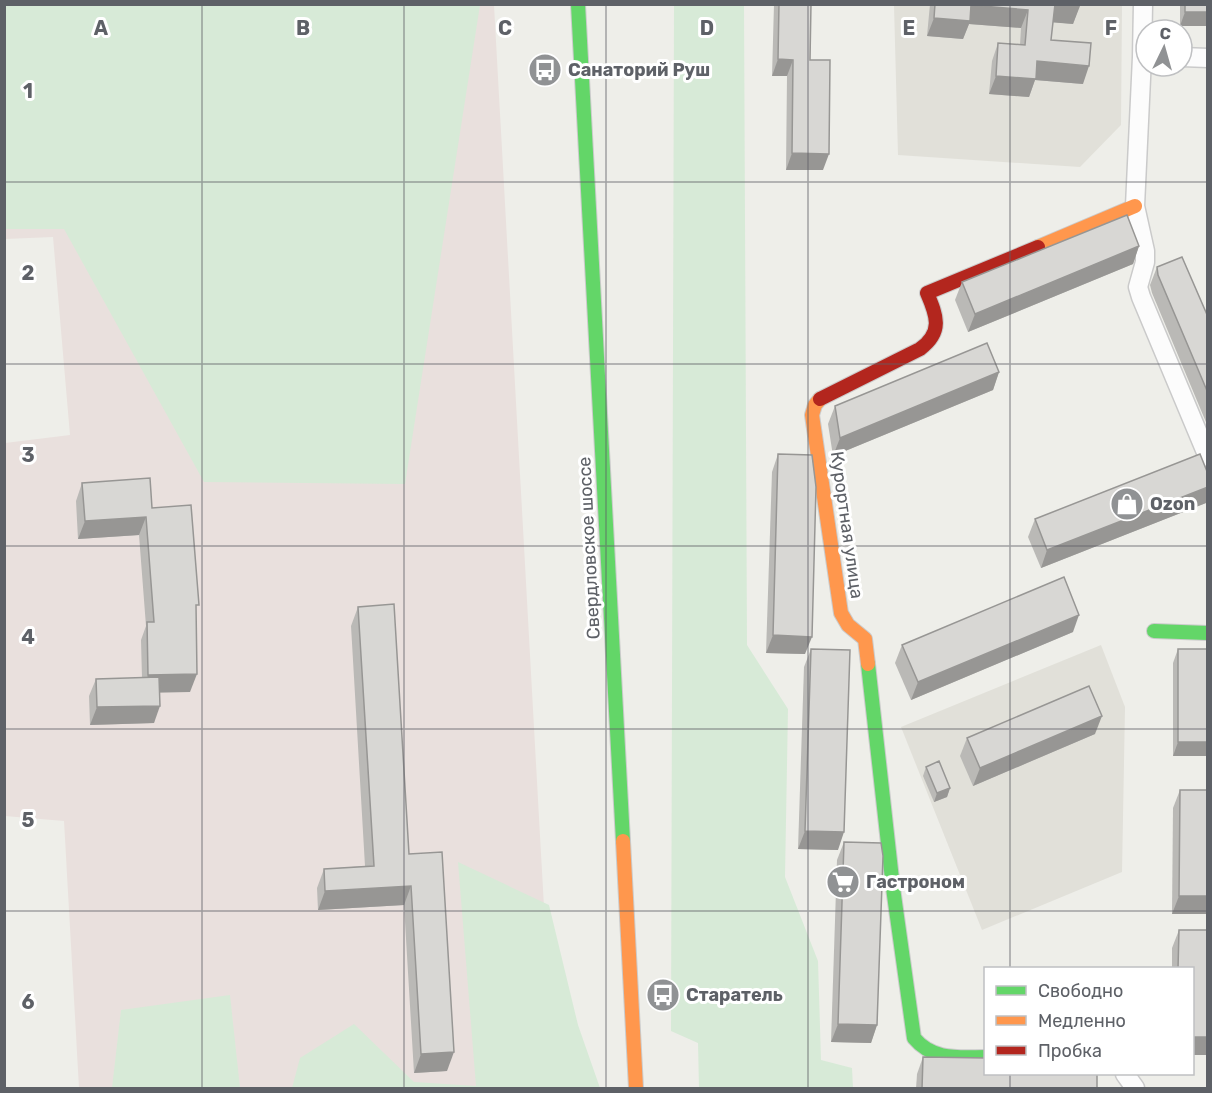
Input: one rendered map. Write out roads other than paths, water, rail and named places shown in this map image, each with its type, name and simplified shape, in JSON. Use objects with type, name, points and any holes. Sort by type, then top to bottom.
[{"type":"street","name":"Свердловское шоссе","points":[[578,4],[636,1089]]},
{"type":"street","points":[[1143,78],[1135,206],[1145,251],[1145,262],[1138,287],[1208,457]]},
{"type":"street","name":"Курортная улица","points":[[984,1057],[934,1055],[920,1047],[914,1038],[902,963],[865,639],[848,625],[842,613],[812,415],[815,405],[823,396],[931,343],[936,332],[936,313],[927,293],[1135,206]]},
{"type":"street","points":[[1154,631],[1208,633]]},
{"type":"street","points":[[1126,1075],[1135,1089]]},
{"type":"place","name":"Санаторий Руш","points":[[545,70]]},
{"type":"place","name":"Ozon","points":[[1127,504]]},
{"type":"place","name":"Гастроном","points":[[843,882]]},
{"type":"place","name":"Старатель","points":[[663,995]]}]
